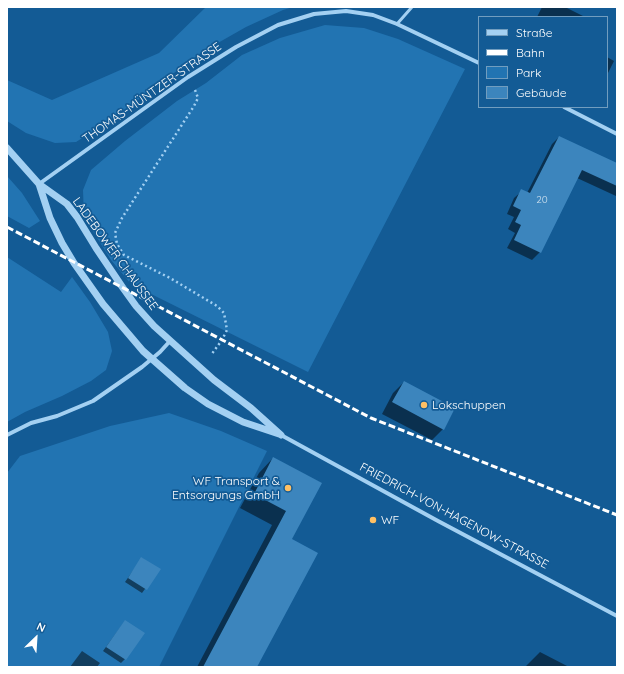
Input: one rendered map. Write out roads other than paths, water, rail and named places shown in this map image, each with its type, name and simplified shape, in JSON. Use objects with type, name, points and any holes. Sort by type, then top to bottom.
[{"type":"street","name":"THOMAS-MÜNTZER-STRASSE","points":[[39,184],[188,77],[236,47],[278,25],[314,14],[346,11],[373,15],[397,24],[478,63]]},
{"type":"street","points":[[566,108],[617,134]]},
{"type":"street","name":"LADEBOWER CHAUSSEE","points":[[7,148],[39,184],[67,204],[136,306],[170,341]]},
{"type":"street","name":"LADEBOWER CHAUSSEE","points":[[39,184],[50,218],[74,263],[103,304],[151,360]]},
{"type":"street","points":[[7,435],[31,422],[57,416],[93,401],[111,390],[151,360],[170,341]]},
{"type":"street","name":"FRIEDRICH-VON-HAGENOW-STRASSE","points":[[170,341],[200,368],[252,408],[282,435]]},
{"type":"street","name":"FRIEDRICH-VON-HAGENOW-STRASSE","points":[[151,360],[185,388],[208,404],[243,422],[282,435],[438,521],[617,616]]},
{"type":"lane","points":[[397,24],[412,7]]},
{"type":"railway","points":[[7,227],[371,418],[617,515]]},
{"type":"place","name":"Lokschuppen","points":[[424,405]]},
{"type":"place","name":"WF Transport & Entsorgungs GmbH","points":[[288,488]]},
{"type":"place","name":"WF","points":[[373,520]]}]
